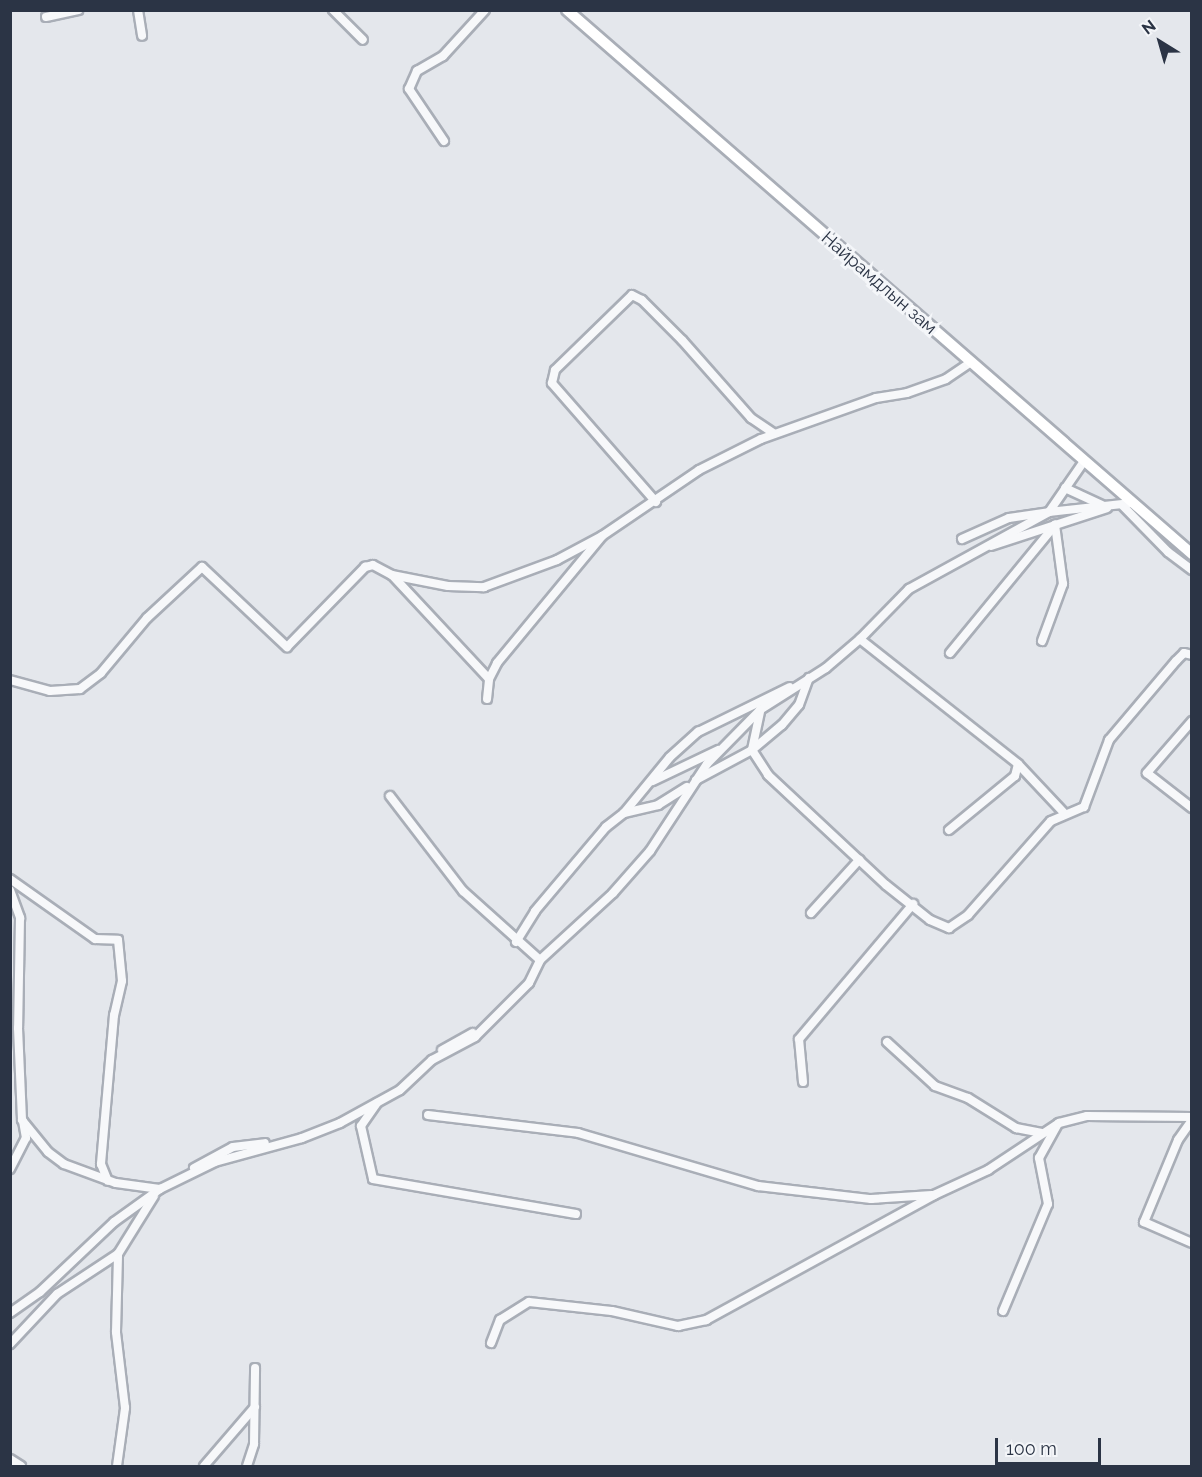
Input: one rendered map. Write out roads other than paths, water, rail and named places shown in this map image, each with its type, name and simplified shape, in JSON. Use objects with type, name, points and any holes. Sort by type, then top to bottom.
[{"type":"main road","name":"Найрамдлын зам","points":[[567,10],[1084,461],[1128,504],[1191,554]]},
{"type":"street","points":[[46,17],[78,10]]},
{"type":"street","points":[[138,10],[142,36]]},
{"type":"street","points":[[333,10],[363,40]]},
{"type":"street","points":[[444,141],[409,89],[417,71],[443,57],[485,10]]},
{"type":"street","points":[[656,502],[552,383],[555,370],[632,296],[642,300],[682,340],[751,418],[773,433]]},
{"type":"street","points":[[10,680],[50,691],[80,689],[101,673],[147,618],[202,567],[287,647],[365,567],[373,565],[392,575],[447,586],[484,587],[557,560],[602,536],[656,502],[699,470],[773,433],[876,398],[907,393],[946,379],[970,363]]},
{"type":"street","points":[[10,1313],[40,1292],[114,1222],[158,1190],[215,1162],[276,1145],[340,1123],[406,1087],[427,1064],[490,1024],[529,983],[540,960],[613,893],[650,851],[694,781],[724,746],[760,710],[798,686],[860,639],[909,589],[1048,512],[1084,461]]},
{"type":"street","points":[[1065,488],[1107,507]]},
{"type":"street","points":[[962,539],[1009,518],[1128,504],[1168,552],[1191,570]]},
{"type":"street","points":[[984,548],[1107,507]]},
{"type":"street","points":[[1042,641],[1063,584],[1055,525]]},
{"type":"street","points":[[950,653],[1055,525]]},
{"type":"street","points":[[488,699],[489,679],[497,663],[602,536]]},
{"type":"street","points":[[392,575],[489,679]]},
{"type":"street","points":[[860,639],[1018,764],[1064,813]]},
{"type":"street","points":[[760,710],[752,750],[774,780],[859,860],[930,920],[949,928],[957,925],[1051,821],[1064,813],[1084,807],[1108,740],[1176,661],[1184,653],[1191,654]]},
{"type":"street","points":[[624,813],[658,805],[694,781],[752,750],[799,705],[809,678]]},
{"type":"street","points":[[516,942],[535,911],[586,850],[624,813],[670,757],[698,732],[785,688],[798,686]]},
{"type":"street","points":[[1191,721],[1147,773],[1191,808]]},
{"type":"street","points":[[649,783],[724,746]]},
{"type":"street","points":[[949,830],[1016,776],[1018,764]]},
{"type":"street","points":[[390,796],[463,891],[516,942],[540,960]]},
{"type":"street","points":[[811,913],[859,860]]},
{"type":"street","points":[[10,879],[95,939],[118,940],[122,981],[114,1015],[101,1167],[108,1181]]},
{"type":"street","points":[[10,891],[20,918],[18,1028],[22,1120],[26,1138],[10,1169]]},
{"type":"street","points":[[802,1082],[799,1039],[913,904]]},
{"type":"street","points":[[887,1042],[935,1086],[968,1098],[1016,1128],[1041,1133]]},
{"type":"street","points":[[377,1101],[361,1126],[373,1179],[576,1214]]},
{"type":"street","points":[[428,1115],[578,1133],[758,1186],[871,1199],[934,1195]]},
{"type":"street","points":[[491,1343],[500,1320],[529,1302],[612,1311],[678,1326],[706,1320],[934,1195],[988,1170],[1059,1123],[1087,1116],[1191,1118],[1178,1140],[1144,1222],[1191,1243]]},
{"type":"street","points":[[22,1120],[48,1152],[64,1164],[108,1181],[158,1190]]},
{"type":"street","points":[[1003,1311],[1048,1204],[1039,1158],[1059,1123]]},
{"type":"street","points":[[10,1344],[57,1294],[118,1254],[158,1190]]},
{"type":"street","points":[[117,1467],[125,1408],[116,1332],[118,1254]]},
{"type":"street","points":[[247,1467],[254,1444],[255,1368]]},
{"type":"street","points":[[204,1467],[255,1407]]},
{"type":"street","points":[[10,1459],[21,1467]]}]
